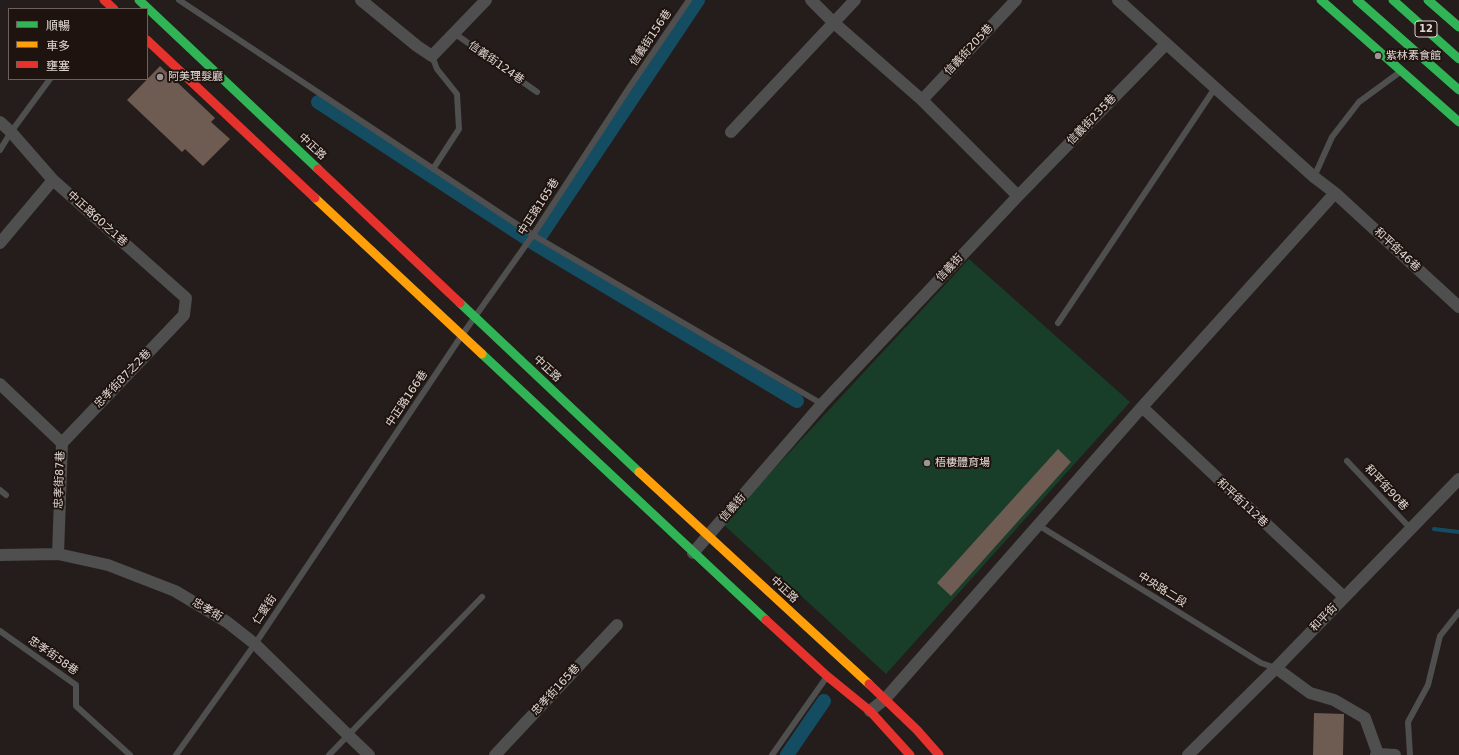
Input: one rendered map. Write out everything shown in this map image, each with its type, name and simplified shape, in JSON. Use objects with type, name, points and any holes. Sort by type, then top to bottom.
[{"type":"street","name":"中正路","points":[[139,0],[147,8]]},
{"type":"street","points":[[361,0],[417,46],[432,56],[486,0]]},
{"type":"street","points":[[810,0],[922,100],[1018,196]]},
{"type":"street","points":[[731,132],[855,0]]},
{"type":"street","name":"信義街205巷","points":[[922,100],[1016,0]]},
{"type":"street","name":"和平街46巷","points":[[1118,0],[1314,177],[1335,192],[1459,307]]},
{"type":"street","points":[[1321,0],[1459,122]]},
{"type":"street","name":"12","points":[[1357,0],[1459,90]]},
{"type":"street","name":"12","points":[[1392,0],[1459,59]]},
{"type":"street","name":"12","points":[[1428,0],[1459,27]]},
{"type":"street","points":[[104,2],[113,8]]},
{"type":"street","name":"中正路","points":[[148,8],[708,537],[885,698],[917,730],[939,755]]},
{"type":"street","points":[[148,41],[694,553],[827,676],[870,711],[910,755]]},
{"type":"street","name":"信義街235巷","points":[[1018,196],[1166,44]]},
{"type":"street","name":"中正路60之1巷","points":[[0,122],[11,132],[53,180],[186,298],[184,316]]},
{"type":"street","points":[[0,242],[53,180]]},
{"type":"street","points":[[870,711],[885,698],[1142,407],[1335,192]]},
{"type":"street","name":"信義街","points":[[694,553],[822,404],[1018,196]]},
{"type":"street","name":"忠孝街87之2巷","points":[[62,443],[184,316]]},
{"type":"street","name":"忠孝街87巷","points":[[0,384],[62,443],[58,554]]},
{"type":"street","name":"和平街112巷","points":[[1142,407],[1344,597]]},
{"type":"street","name":"和平街","points":[[1188,755],[1276,668],[1459,479]]},
{"type":"street","name":"忠孝街","points":[[0,555],[58,554],[108,565],[175,591],[227,622],[255,644],[369,755]]},
{"type":"street","name":"忠孝街165巷","points":[[495,755],[616,625]]},
{"type":"street","points":[[1276,668],[1310,693],[1334,700],[1365,718],[1377,754],[1395,755]]},
{"type":"lane","points":[[179,0],[533,235],[822,404]]},
{"type":"lane","name":"信義街156巷","points":[[629,88],[689,0]]},
{"type":"lane","name":"信義街124巷","points":[[454,34],[537,92]]},
{"type":"lane","points":[[432,56],[437,69],[457,94],[459,129],[433,169]]},
{"type":"lane","points":[[1314,177],[1332,137],[1358,102],[1401,71]]},
{"type":"lane","points":[[0,150],[11,132],[49,80]]},
{"type":"lane","name":"中正路165巷","points":[[462,335],[533,235],[629,88]]},
{"type":"lane","points":[[1058,324],[1215,88]]},
{"type":"lane","name":"中正路166巷","points":[[368,475],[462,335]]},
{"type":"lane","name":"和平街90巷","points":[[1347,461],[1411,529]]},
{"type":"lane","name":"仁愛街","points":[[176,755],[255,644],[368,475]]},
{"type":"lane","points":[[0,490],[6,494]]},
{"type":"lane","name":"中央路二段","points":[[1038,525],[1261,663],[1276,668]]},
{"type":"lane","points":[[329,755],[482,597]]},
{"type":"lane","points":[[1410,755],[1408,722],[1428,684],[1440,636],[1459,612]]},
{"type":"lane","name":"忠孝街58巷","points":[[0,631],[76,685],[76,706],[130,755]]},
{"type":"lane","points":[[772,755],[827,676]]},
{"type":"green space","name":"梧棲體育場","points":[[969,259],[1130,402],[886,674],[723,524]]},
{"type":"building","points":[[160,66],[215,118],[211,122],[230,139],[203,166],[185,149],[182,152],[127,100]]},
{"type":"building","points":[[1058,449],[1071,462],[951,596],[937,583]]},
{"type":"building","points":[[1314,713],[1344,714],[1343,755],[1313,755]]},
{"type":"waterway","points":[[535,244],[698,0]]},
{"type":"waterway","points":[[318,102],[535,244],[797,401]]},
{"type":"waterway","points":[[1434,529],[1459,532]]},
{"type":"waterway","points":[[787,755],[824,701]]},
{"type":"traffic: fast","points":[[139,0],[147,8]]},
{"type":"traffic: fast","points":[[1321,0],[1459,122]]},
{"type":"traffic: fast","points":[[1357,0],[1459,90]]},
{"type":"traffic: fast","points":[[1393,0],[1459,59]]},
{"type":"traffic: fast","points":[[1428,0],[1459,27]]},
{"type":"traffic: fast","points":[[148,8],[318,169]]},
{"type":"traffic: fast","points":[[460,303],[639,472]]},
{"type":"traffic: fast","points":[[482,354],[766,620]]},
{"type":"traffic: slow","points":[[315,198],[482,354]]},
{"type":"traffic: slow","points":[[639,472],[869,684]]},
{"type":"traffic: jam","points":[[104,0],[113,8]]},
{"type":"traffic: jam","points":[[148,41],[315,198]]},
{"type":"traffic: jam","points":[[318,169],[460,303]]},
{"type":"traffic: jam","points":[[766,620],[827,676],[870,711],[910,755]]},
{"type":"traffic: jam","points":[[869,684],[917,730],[939,755]]},
{"type":"place","name":"紫林素食館","points":[[1378,56]]},
{"type":"place","name":"阿美理髮廳","points":[[160,77]]},
{"type":"place","name":"梧棲體育場","points":[[927,463]]}]
